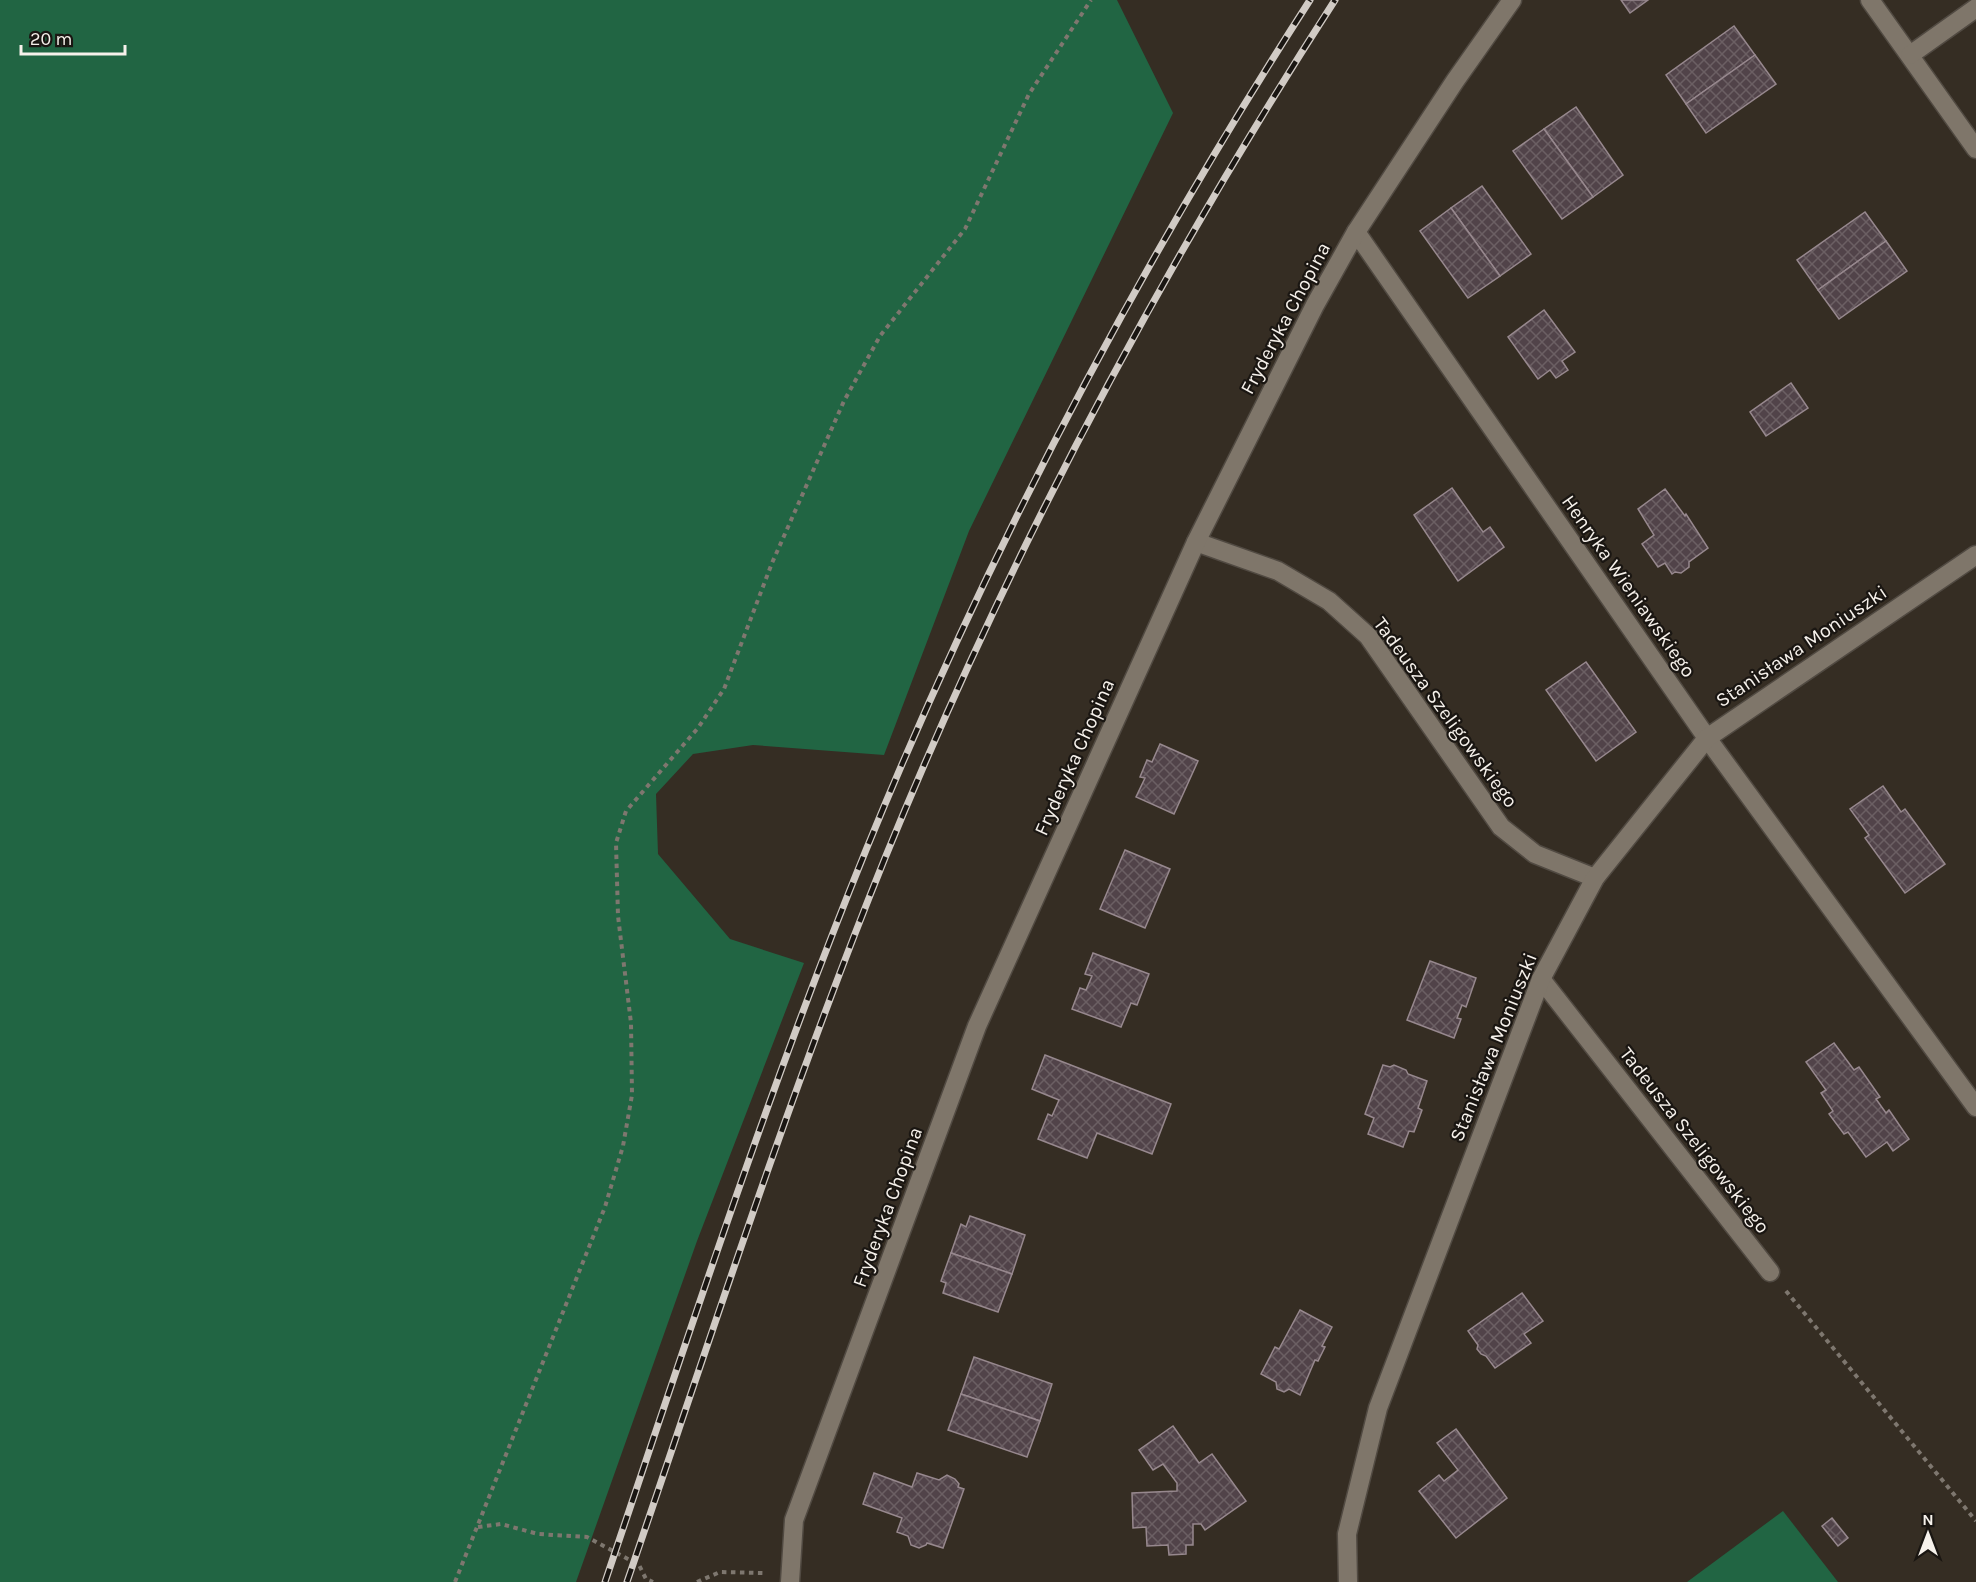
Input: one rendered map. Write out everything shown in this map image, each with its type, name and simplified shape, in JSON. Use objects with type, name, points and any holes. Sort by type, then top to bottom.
[{"type":"street","name":"Fryderyka Chopina","points":[[789,1578],[794,1520],[977,1026],[1196,542],[1315,305],[1356,232],[1455,81],[1512,0]]},
{"type":"street","points":[[1870,0],[1976,149]]},
{"type":"street","points":[[1910,55],[1976,8]]},
{"type":"street","name":"Henryka Wieniawskiego","points":[[1356,232],[1707,738],[1976,1107]]},
{"type":"street","name":"Tadeusza Szeligowskiego","points":[[1196,542],[1278,572],[1329,601],[1368,636],[1501,827],[1535,854],[1595,878]]},
{"type":"street","name":"Stanisława Moniuszki","points":[[1348,1582],[1347,1534],[1378,1408],[1541,979],[1595,878],[1707,738],[1976,555]]},
{"type":"street","name":"Tadeusza Szeligowskiego","points":[[1541,979],[1770,1272]]},
{"type":"path","points":[[455,1582],[605,1207],[623,1146],[632,1095],[631,1023],[618,916],[616,843],[626,811],[698,728],[724,689],[772,563],[844,401],[880,336],[965,229],[1029,94],[1091,0]]},
{"type":"path","points":[[1770,1272],[1976,1521]]},
{"type":"path","points":[[477,1527],[501,1524],[538,1534],[587,1537],[639,1565],[646,1579],[652,1582]]},
{"type":"path","points":[[697,1582],[720,1572],[789,1578]]},
{"type":"green space","points":[[0,0],[1117,0],[1173,113],[969,531],[884,755],[753,745],[693,754],[656,794],[658,854],[730,939],[804,963],[697,1241],[576,1582],[0,1582]]},
{"type":"green space","points":[[1783,1511],[1838,1582],[1687,1582]]},
{"type":"building","points":[[1621,0],[1648,0],[1630,13]]},
{"type":"building","points":[[1734,26],[1755,55],[1686,104],[1666,75]]},
{"type":"building","points":[[1755,55],[1776,84],[1706,133],[1686,104]]},
{"type":"building","points":[[1576,107],[1623,175],[1593,197],[1544,129]]},
{"type":"building","points":[[1544,129],[1593,197],[1562,219],[1513,151]]},
{"type":"building","points":[[1482,186],[1531,254],[1500,276],[1451,208]]},
{"type":"building","points":[[1451,208],[1500,276],[1468,298],[1420,231]]},
{"type":"building","points":[[1865,212],[1886,241],[1818,290],[1797,260]]},
{"type":"building","points":[[1886,241],[1907,271],[1839,319],[1818,290]]},
{"type":"building","points":[[1544,310],[1575,352],[1562,361],[1568,370],[1556,378],[1550,370],[1538,379],[1508,337]]},
{"type":"building","points":[[1791,383],[1808,408],[1766,436],[1750,412]]},
{"type":"building","points":[[1452,488],[1483,532],[1490,527],[1504,547],[1458,581],[1414,515]]},
{"type":"building","points":[[1665,489],[1685,516],[1686,514],[1708,548],[1689,562],[1689,567],[1681,573],[1672,574],[1665,563],[1658,567],[1642,544],[1654,535],[1638,509]]},
{"type":"building","points":[[1586,662],[1636,732],[1596,761],[1546,690]]},
{"type":"building","points":[[1160,744],[1198,761],[1174,814],[1136,797],[1145,778],[1140,777],[1147,760],[1152,762]]},
{"type":"building","points":[[1883,786],[1901,812],[1905,809],[1945,864],[1905,893],[1865,838],[1869,835],[1850,809]]},
{"type":"building","points":[[1125,850],[1170,869],[1145,928],[1100,909]]},
{"type":"building","points":[[1093,953],[1149,974],[1137,1005],[1131,1003],[1121,1027],[1072,1009],[1080,988],[1086,990],[1092,976],[1085,974]]},
{"type":"building","points":[[1430,961],[1476,978],[1466,1007],[1462,1005],[1457,1018],[1461,1019],[1454,1038],[1407,1020]]},
{"type":"building","points":[[1834,1043],[1854,1070],[1859,1067],[1880,1097],[1876,1099],[1886,1113],[1889,1110],[1909,1139],[1893,1151],[1887,1142],[1866,1157],[1848,1132],[1844,1134],[1829,1114],[1833,1111],[1821,1093],[1826,1090],[1806,1062]]},
{"type":"building","points":[[1045,1055],[1171,1104],[1152,1154],[1097,1133],[1087,1158],[1038,1139],[1048,1114],[1052,1116],[1059,1100],[1032,1089]]},
{"type":"building","points":[[1383,1065],[1390,1067],[1394,1065],[1406,1070],[1408,1074],[1427,1081],[1418,1108],[1422,1110],[1414,1132],[1409,1131],[1403,1147],[1368,1134],[1374,1118],[1365,1114]]},
{"type":"building","points":[[970,1216],[1025,1235],[1012,1274],[951,1253],[961,1224],[966,1227]]},
{"type":"building","points":[[951,1253],[1012,1274],[998,1312],[943,1293],[946,1283],[941,1281]]},
{"type":"building","points":[[1522,1293],[1543,1321],[1524,1334],[1531,1343],[1495,1368],[1477,1349],[1478,1345],[1468,1331]]},
{"type":"building","points":[[1300,1310],[1332,1327],[1322,1346],[1325,1347],[1318,1361],[1315,1360],[1300,1395],[1289,1389],[1284,1392],[1277,1389],[1276,1382],[1261,1374],[1275,1347],[1279,1349]]},
{"type":"building","points":[[974,1357],[1052,1384],[1040,1421],[961,1394]]},
{"type":"building","points":[[961,1394],[1040,1421],[1027,1457],[948,1430]]},
{"type":"building","points":[[1173,1426],[1199,1463],[1212,1454],[1246,1501],[1205,1530],[1201,1524],[1193,1524],[1193,1545],[1186,1545],[1186,1554],[1169,1555],[1168,1545],[1147,1546],[1146,1527],[1133,1528],[1132,1493],[1177,1491],[1177,1483],[1163,1464],[1153,1470],[1139,1450]]},
{"type":"building","points":[[1456,1429],[1507,1498],[1456,1538],[1419,1491],[1439,1475],[1444,1481],[1458,1470],[1437,1443]]},
{"type":"building","points":[[874,1473],[912,1487],[917,1473],[939,1480],[947,1475],[955,1479],[959,1484],[958,1487],[964,1489],[943,1548],[927,1543],[919,1548],[911,1545],[908,1536],[897,1532],[902,1518],[863,1504]]},
{"type":"building","points":[[1832,1518],[1848,1538],[1838,1546],[1822,1526]]},
{"type":"railway","points":[[605,1582],[762,1122],[830,940],[866,850],[962,630],[1068,415],[1125,309],[1246,102],[1310,0]]},
{"type":"railway","points":[[627,1582],[783,1127],[850,947],[932,746],[982,636],[1090,418],[1208,206],[1270,102],[1335,0]]}]
